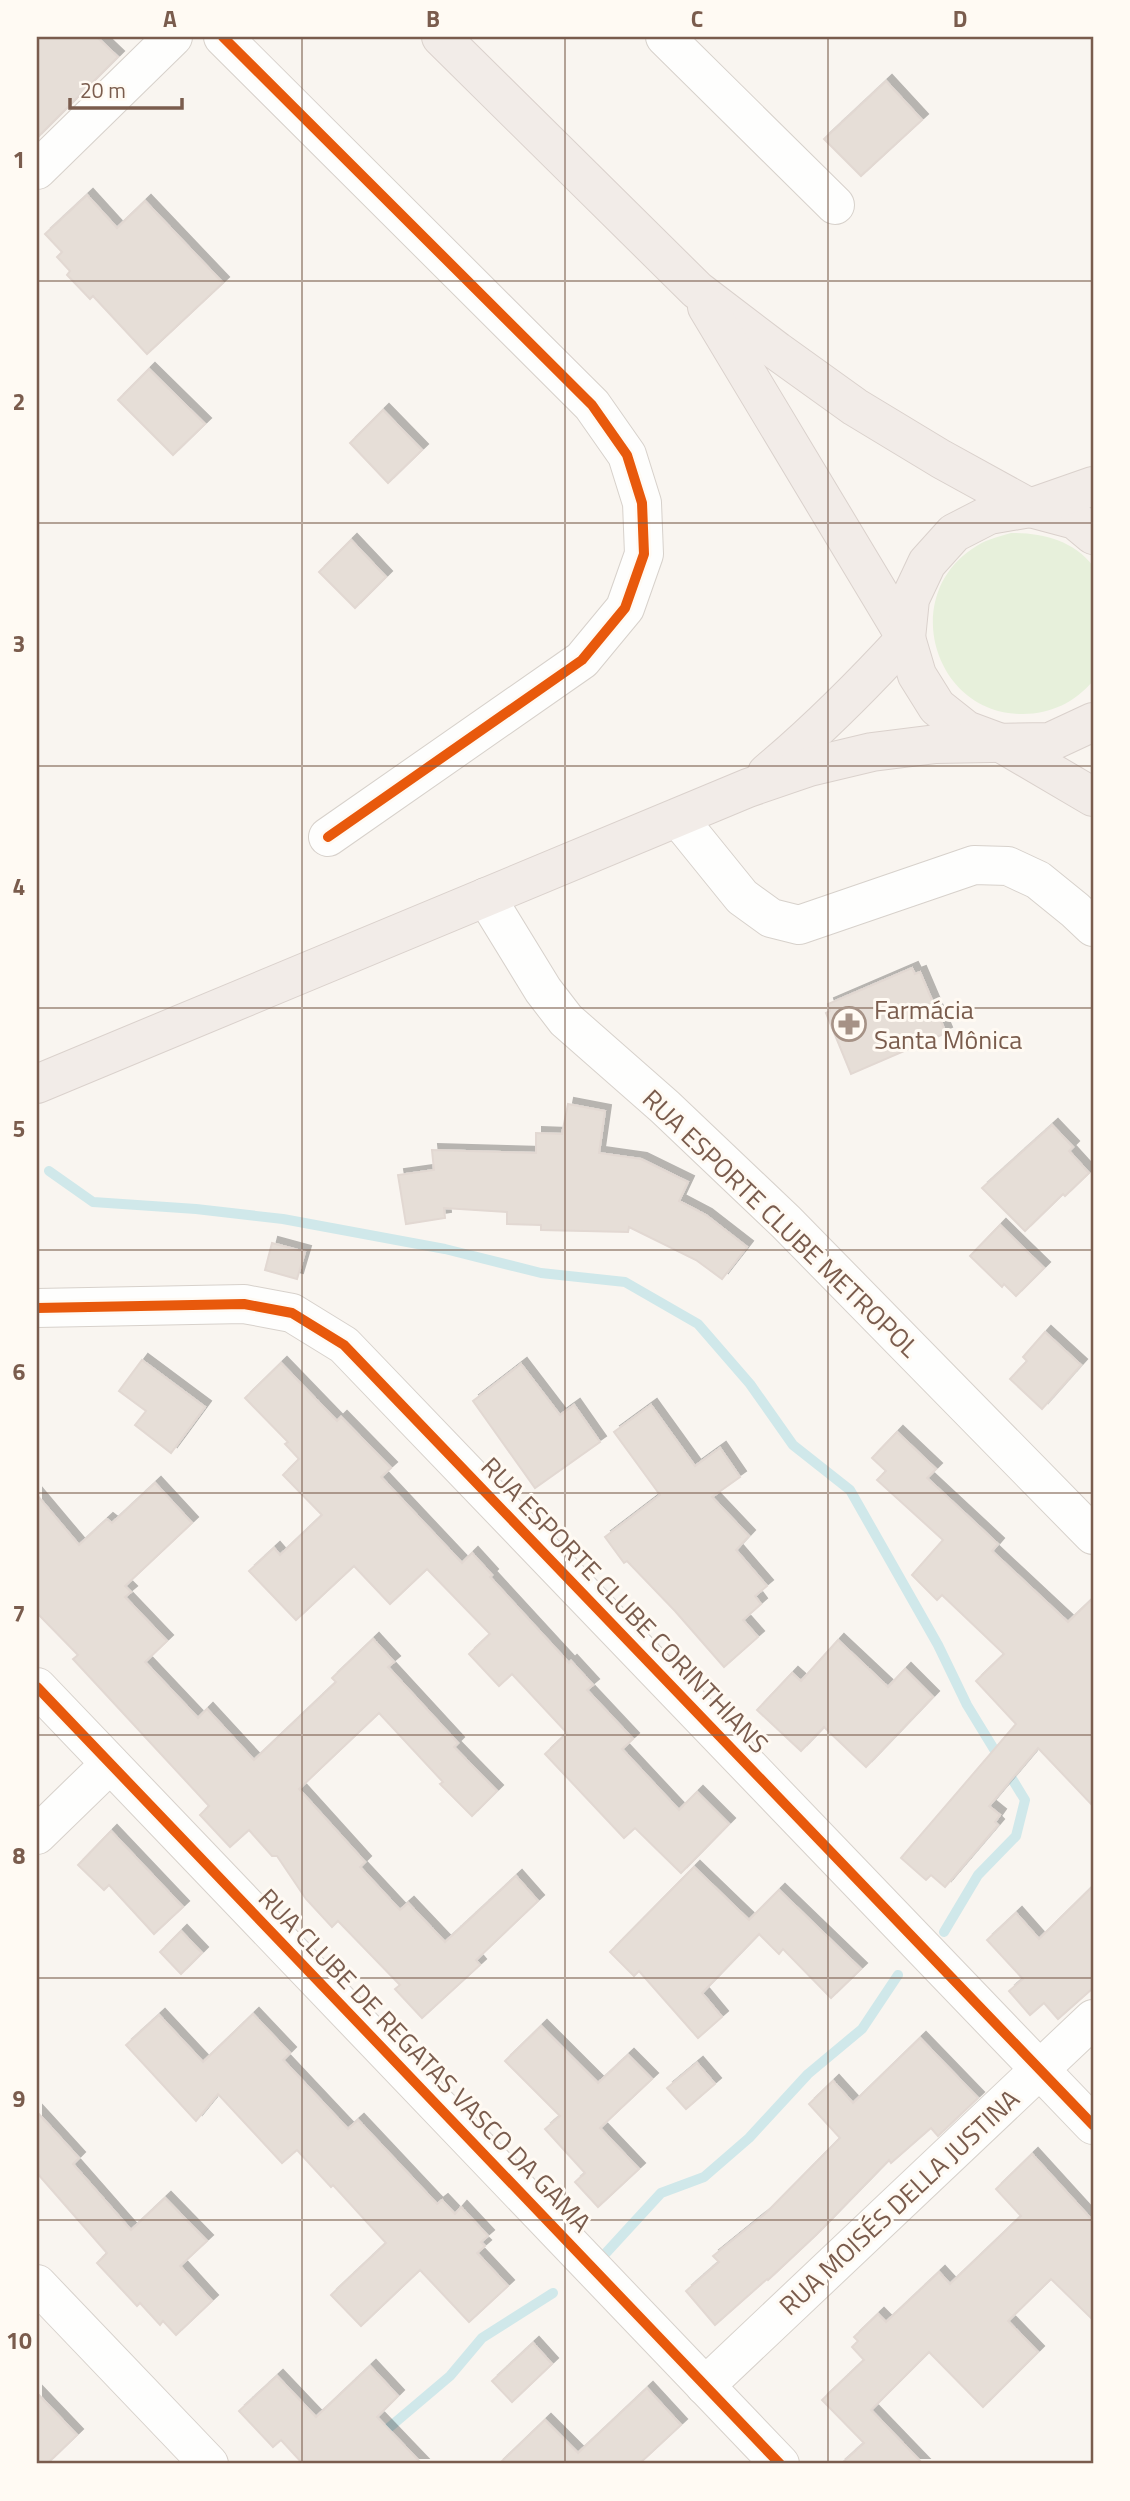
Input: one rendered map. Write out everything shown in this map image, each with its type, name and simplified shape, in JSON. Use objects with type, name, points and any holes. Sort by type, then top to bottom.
[{"type":"highway","points":[[441,37],[697,290],[855,407],[1030,508],[1074,520],[1093,535]]},
{"type":"highway","points":[[697,290],[906,638],[917,675],[937,707],[967,730],[1001,743],[1093,797]]},
{"type":"highway","points":[[748,788],[813,734],[857,692],[906,638],[910,599],[927,563],[954,533],[989,515],[1030,508],[1093,486]]},
{"type":"highway","points":[[37,1084],[748,788],[809,767],[872,752],[936,744],[1050,742],[1093,722]]},
{"type":"street","points":[[37,170],[173,37]]},
{"type":"street","points":[[223,37],[592,405],[627,455],[642,503],[644,554],[625,608],[582,660],[328,836]]},
{"type":"street","points":[[665,37],[835,205]]},
{"type":"street","points":[[678,818],[742,897],[771,918],[799,925],[974,865],[1008,866],[1038,880],[1093,927]]},
{"type":"street","name":"RUA ESPORTE CLUBE METROPOL","points":[[486,897],[543,990],[566,1020],[665,1107],[786,1222],[1093,1535]]},
{"type":"street","name":"RUA ESPORTE CLUBE CORINTHIANS","points":[[37,1308],[244,1304],[292,1313],[344,1345],[1093,2125]]},
{"type":"street","name":"RUA CLUBE DE REGATAS VASCO DA GAMA","points":[[37,1687],[780,2464]]},
{"type":"street","points":[[37,1835],[110,1764]]},
{"type":"street","name":"RUA MOISÉS DELLA JUSTINA","points":[[705,2386],[1093,2018]]},
{"type":"street","points":[[37,2284],[209,2464]]},
{"type":"green space","points":[[1011,533],[1034,534],[1066,544],[1093,566],[1093,681],[1070,701],[1043,712],[1023,714],[993,709],[968,696],[949,675],[937,650],[933,623],[937,596],[950,570],[972,549]]},
{"type":"building","points":[[37,37],[97,37],[118,57],[37,138]]},
{"type":"building","points":[[886,81],[922,120],[861,176],[824,139]]},
{"type":"building","points":[[87,195],[117,228],[145,201],[223,283],[147,354],[93,296],[90,299],[67,275],[70,271],[57,257],[62,252],[45,234]]},
{"type":"building","points":[[149,369],[205,424],[173,455],[118,400]]},
{"type":"building","points":[[383,410],[422,450],[388,483],[350,443]]},
{"type":"building","points":[[351,540],[386,577],[355,608],[319,572]]},
{"type":"building","points":[[912,968],[915,974],[920,972],[946,1033],[851,1074],[826,1013],[830,1011],[828,1004]]},
{"type":"building","points":[[568,1104],[605,1111],[599,1153],[641,1159],[688,1182],[679,1201],[706,1215],[747,1247],[722,1279],[696,1260],[629,1227],[628,1232],[541,1230],[541,1225],[507,1224],[507,1212],[444,1208],[445,1218],[406,1224],[398,1175],[434,1170],[432,1150],[536,1153],[536,1133],[562,1134]]},
{"type":"building","points":[[1052,1125],[1073,1147],[1069,1151],[1089,1173],[1025,1231],[982,1188]]},
{"type":"building","points":[[1000,1225],[1044,1268],[1016,1296],[1004,1284],[1002,1287],[970,1256]]},
{"type":"building","points":[[272,1243],[305,1252],[297,1279],[265,1270]]},
{"type":"building","points":[[1045,1332],[1081,1365],[1042,1409],[1010,1379],[1027,1361],[1023,1357]]},
{"type":"building","points":[[142,1360],[205,1407],[171,1453],[135,1425],[146,1411],[119,1391]]},
{"type":"building","points":[[281,1363],[337,1421],[341,1417],[391,1468],[381,1477],[462,1563],[472,1553],[492,1575],[490,1577],[569,1663],[571,1661],[593,1685],[587,1690],[633,1739],[622,1749],[679,1810],[697,1792],[729,1824],[681,1873],[635,1828],[624,1838],[545,1754],[567,1733],[512,1674],[499,1686],[469,1654],[490,1634],[427,1569],[390,1604],[354,1566],[296,1620],[249,1571],[274,1548],[280,1555],[322,1515],[283,1475],[299,1459],[285,1444],[288,1442],[245,1398]]},
{"type":"building","points":[[521,1364],[560,1415],[574,1405],[600,1442],[535,1488],[473,1401]]},
{"type":"building","points":[[651,1405],[695,1466],[720,1448],[740,1477],[712,1497],[749,1536],[736,1550],[767,1586],[755,1596],[761,1604],[743,1620],[758,1637],[724,1667],[627,1561],[624,1563],[605,1537],[660,1495],[614,1432]]},
{"type":"building","points":[[897,1432],[936,1469],[927,1478],[998,1544],[992,1551],[1068,1622],[1093,1598],[1093,1806],[1038,1748],[989,1806],[1000,1815],[995,1822],[998,1825],[945,1887],[931,1875],[926,1880],[901,1858],[1016,1724],[976,1681],[1004,1654],[942,1595],[937,1600],[912,1575],[943,1540],[877,1480],[886,1471],[872,1458]]},
{"type":"building","points":[[155,1483],[192,1523],[125,1586],[131,1592],[125,1597],[167,1641],[145,1662],[198,1718],[207,1709],[254,1760],[336,1682],[332,1678],[373,1639],[394,1662],[388,1667],[458,1743],[454,1747],[497,1791],[472,1816],[440,1784],[443,1782],[379,1713],[299,1789],[365,1862],[360,1867],[400,1910],[408,1903],[445,1942],[516,1876],[538,1901],[476,1960],[480,1965],[422,2018],[395,1989],[400,1985],[338,1921],[332,1927],[306,1899],[277,1856],[272,1856],[249,1830],[230,1847],[200,1815],[209,1806],[73,1659],[78,1655],[37,1613],[37,1495],[79,1545],[107,1519],[112,1523]]},
{"type":"building","points":[[838,1640],[888,1687],[905,1669],[933,1697],[866,1767],[824,1727],[801,1751],[757,1710],[792,1673],[801,1681]]},
{"type":"building","points":[[111,1831],[183,1907],[154,1934],[109,1885],[104,1890],[78,1865]]},
{"type":"building","points":[[694,1867],[749,1920],[779,1890],[861,1969],[831,1998],[783,1949],[779,1954],[759,1934],[702,1993],[722,2017],[698,2038],[639,1971],[634,1976],[610,1952]]},
{"type":"building","points":[[1093,1886],[1093,1988],[1058,2019],[1044,2003],[1030,2015],[1009,1991],[1023,1979],[987,1940],[1016,1913],[1039,1939]]},
{"type":"building","points":[[181,1931],[202,1953],[181,1974],[160,1952]]},
{"type":"building","points":[[253,2014],[290,2053],[283,2060],[348,2129],[358,2120],[437,2204],[442,2200],[455,2214],[461,2207],[488,2236],[481,2242],[485,2246],[477,2253],[508,2286],[469,2322],[420,2270],[361,2326],[331,2295],[386,2243],[297,2150],[282,2163],[218,2094],[196,2121],[126,2045],[159,2015],[203,2062]]},
{"type":"building","points":[[541,2026],[598,2083],[628,2055],[652,2079],[600,2128],[639,2169],[598,2207],[575,2182],[585,2173],[545,2129],[560,2116],[505,2061]]},
{"type":"building","points":[[920,2038],[978,2098],[938,2136],[931,2128],[891,2163],[889,2160],[816,2235],[715,2325],[686,2291],[719,2262],[713,2256],[765,2214],[840,2138],[809,2104],[833,2081],[853,2103]]},
{"type":"building","points":[[697,2063],[715,2084],[686,2109],[667,2088]]},
{"type":"building","points":[[37,2112],[79,2158],[73,2164],[131,2230],[165,2198],[207,2241],[180,2266],[212,2301],[176,2335],[163,2321],[160,2325],[140,2303],[137,2306],[97,2263],[107,2253],[37,2173]]},
{"type":"building","points":[[1032,2154],[1093,2221],[1093,2320],[1051,2279],[1008,2321],[1038,2352],[983,2407],[929,2352],[871,2410],[923,2464],[841,2464],[864,2443],[822,2400],[864,2360],[852,2347],[858,2341],[854,2337],[878,2314],[886,2322],[939,2272],[950,2284],[1021,2216],[996,2189]]},
{"type":"building","points":[[533,2343],[552,2364],[512,2402],[492,2381]]},
{"type":"building","points":[[370,2366],[398,2396],[377,2417],[422,2464],[303,2464],[281,2440],[273,2447],[239,2411],[277,2376],[316,2417]]},
{"type":"building","points":[[647,2388],[681,2425],[639,2464],[499,2464],[545,2420],[578,2453]]},
{"type":"building","points":[[37,2393],[77,2435],[47,2464],[37,2464]]},
{"type":"waterway","points":[[49,1171],[93,1202],[196,1209],[283,1219],[445,1249],[541,1273],[625,1282],[698,1324],[750,1384],[793,1445],[850,1490],[938,1645],[967,1705],[1025,1800],[1016,1836],[978,1875],[944,1932]]},
{"type":"waterway","points":[[605,2254],[661,2193],[704,2177],[749,2138],[808,2074],[862,2029],[898,1975]]},
{"type":"waterway","points":[[378,2437],[450,2376],[482,2338],[553,2293]]},
{"type":"cycle path","points":[[223,37],[592,405],[627,455],[642,503],[644,554],[625,608],[582,660],[328,837]]},
{"type":"cycle path","points":[[37,1308],[244,1304],[292,1313],[344,1345],[1093,2125]]},
{"type":"cycle path","points":[[37,1687],[780,2464]]},
{"type":"place","name":"Farmácia Santa Mônica","points":[[849,1024]]}]
